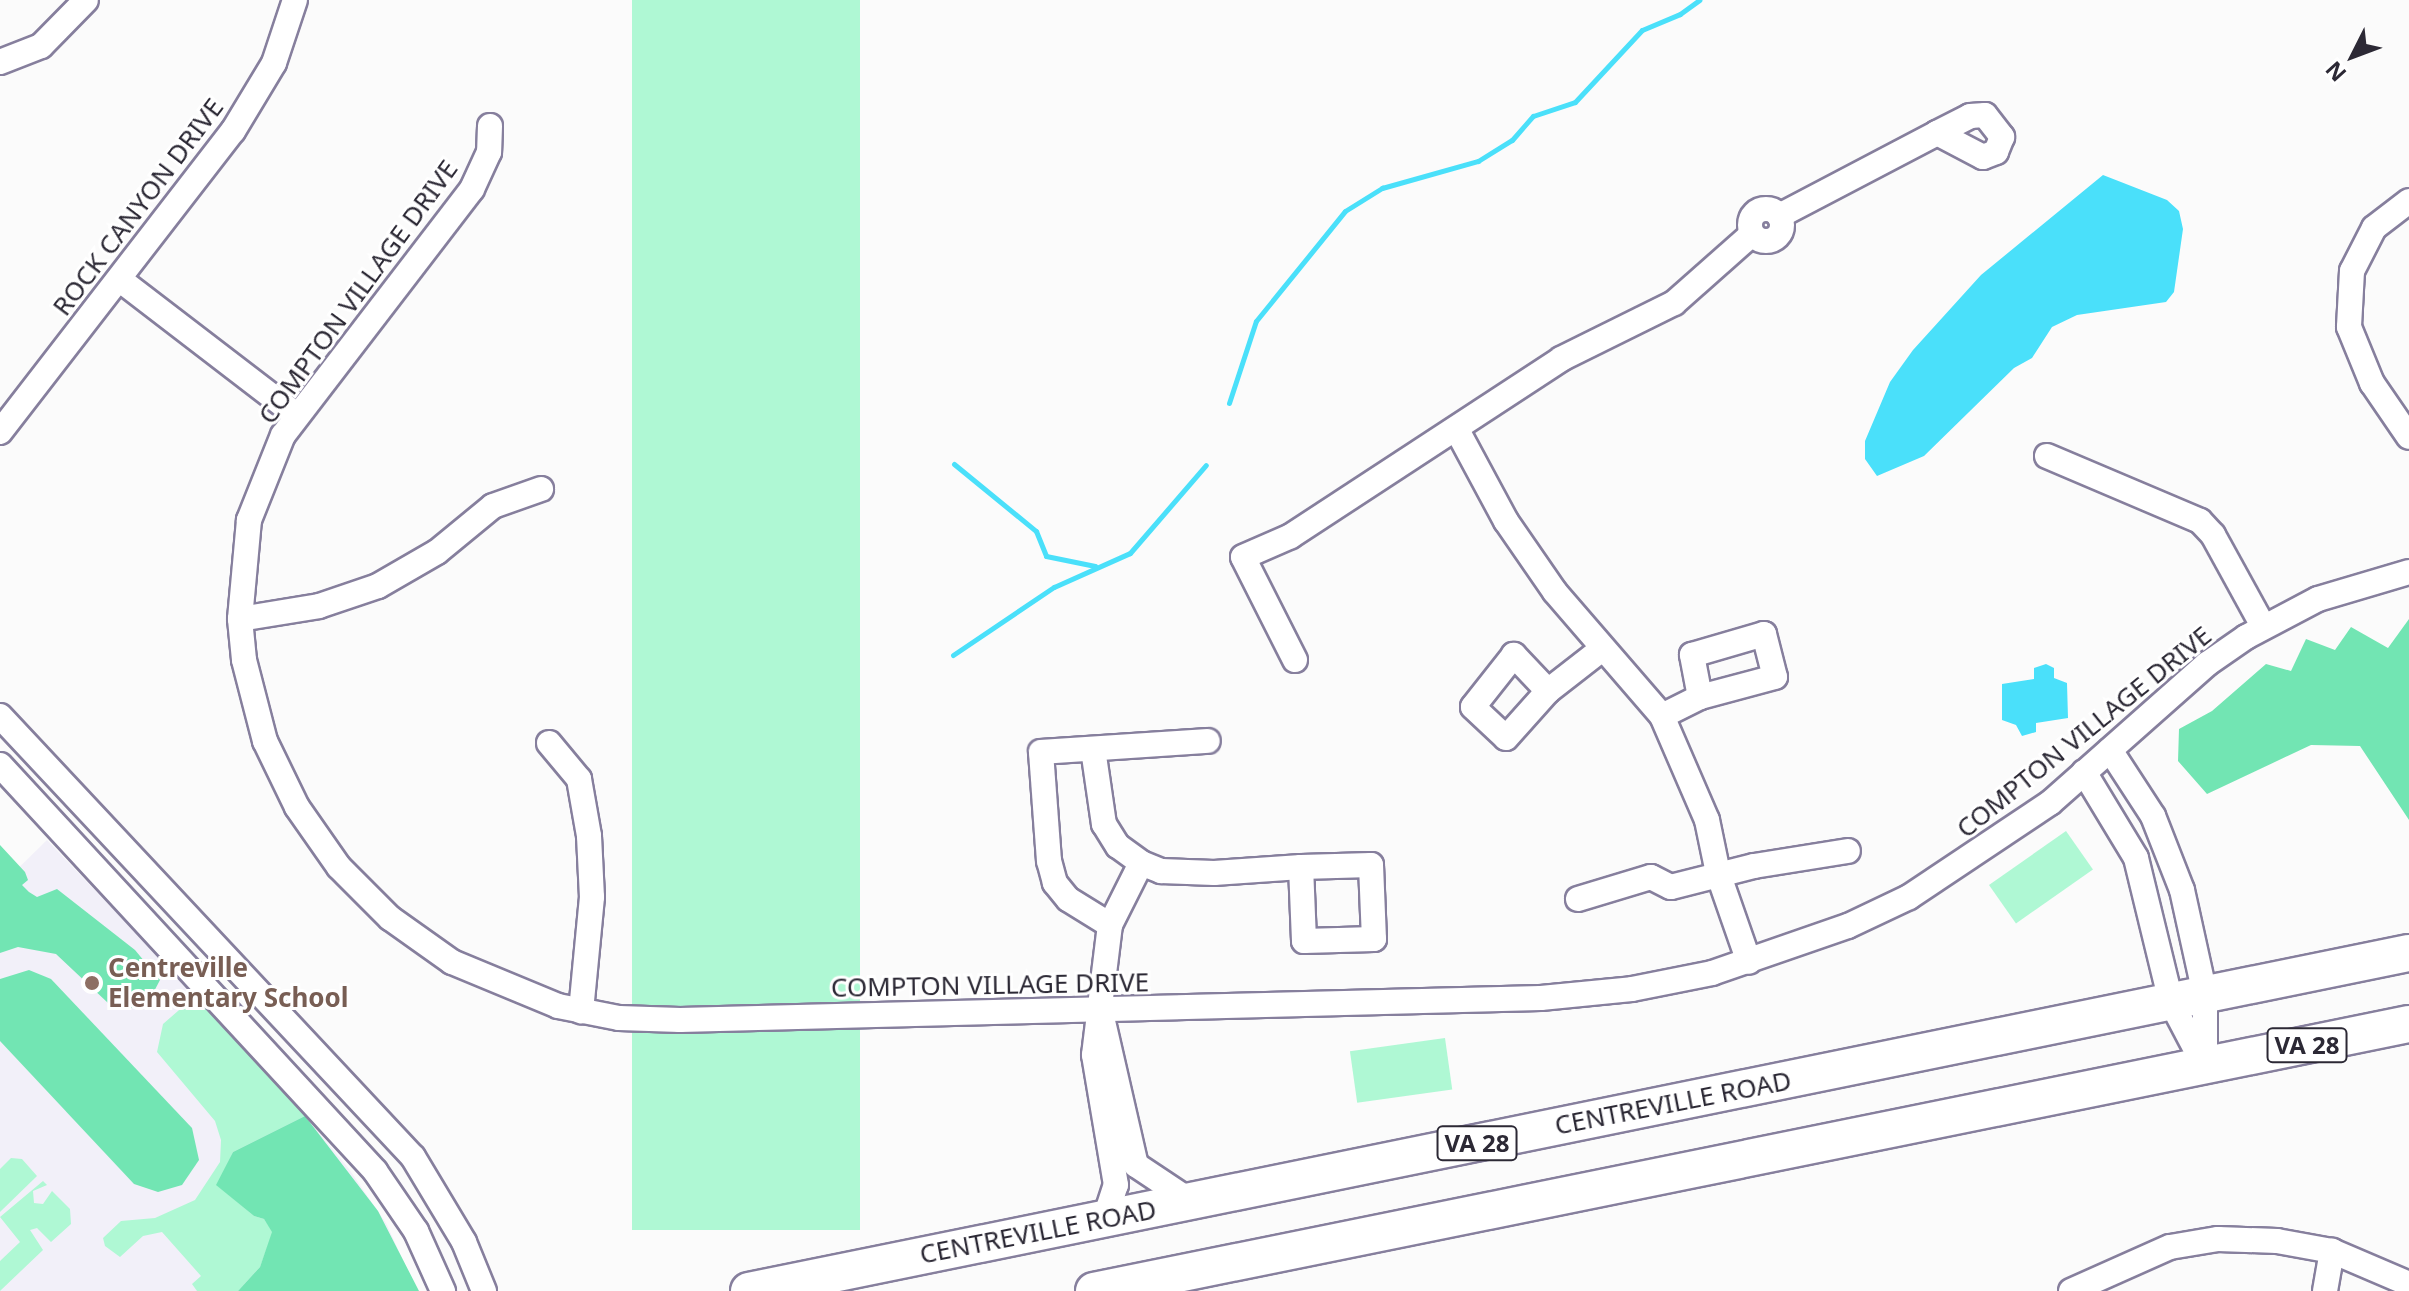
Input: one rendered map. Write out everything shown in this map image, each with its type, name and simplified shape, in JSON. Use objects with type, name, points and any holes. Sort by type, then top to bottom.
[{"type":"highway","name":"CENTREVILLE ROAD","points":[[749,1291],[2409,953]]},
{"type":"highway","name":"VA 28","points":[[1094,1291],[2409,1024]]},
{"type":"street","points":[[0,62],[41,46],[86,0]]},
{"type":"street","name":"ROCK CANYON DRIVE","points":[[0,432],[256,97],[295,0]]},
{"type":"street","name":"COMPTON VILLAGE DRIVE","points":[[490,126],[489,152],[472,189],[295,414],[249,520],[240,619],[244,660],[265,741],[297,807],[339,867],[390,918],[452,962],[534,999],[581,1011],[680,1020],[1541,998],[1632,989],[1749,962],[1909,897],[2016,829],[2207,664],[2263,626],[2318,599],[2409,572]]},
{"type":"street","points":[[1295,660],[1243,557],[1291,536],[1561,359],[1674,303],[1752,234],[1767,242],[1775,239],[1780,232],[1779,216],[1937,133]]},
{"type":"street","points":[[2409,201],[2374,228],[2352,271],[2349,327],[2372,383],[2409,437]]},
{"type":"street","points":[[119,279],[295,414]]},
{"type":"street","points":[[1457,430],[1506,521],[1602,649],[1662,716],[1707,820],[1718,873],[1749,962]]},
{"type":"street","points":[[2047,456],[2200,521],[2213,535],[2263,626]]},
{"type":"street","points":[[240,619],[319,606],[378,586],[437,552],[493,506],[541,489]]},
{"type":"street","points":[[1548,691],[1602,649]]},
{"type":"street","points":[[1662,716],[1700,697]]},
{"type":"street","points":[[0,716],[413,1157],[458,1231],[484,1291]]},
{"type":"street","points":[[1110,925],[1068,899],[1055,883],[1049,861],[1041,752],[1208,741]]},
{"type":"street","points":[[549,743],[579,779],[589,836],[592,897],[581,1011]]},
{"type":"street","points":[[1093,749],[1104,824],[1118,846],[1141,863],[1161,871],[1201,873],[1301,867]]},
{"type":"street","points":[[2110,750],[2168,847],[2188,998],[2205,1066]]},
{"type":"street","points":[[0,765],[375,1171],[416,1231],[443,1291]]},
{"type":"street","points":[[2084,772],[2136,858],[2188,998],[2205,1066]]},
{"type":"street","points":[[1578,899],[1651,877],[1671,887],[1718,873],[1848,851]]},
{"type":"street","points":[[1105,1218],[1117,1195],[1094,1055],[1110,925],[1141,863]]},
{"type":"street","points":[[1100,1010],[1136,1165],[1190,1201]]},
{"type":"street","points":[[2071,1291],[2142,1257],[2188,1243],[2261,1240],[2332,1251],[2409,1284]]},
{"type":"street","points":[[2325,1291],[2332,1251]]},
{"type":"shaded area","name":"Centreville Elementary School","points":[[47,840],[276,1080],[349,1169],[386,1223],[417,1291],[0,1291],[0,886]]},
{"type":"green space","points":[[632,0],[860,0],[860,1230],[632,1230]]},
{"type":"green space","points":[[2409,619],[2409,820],[2360,746],[2311,745],[2207,794],[2178,761],[2179,729],[2212,711],[2266,664],[2291,671],[2306,639],[2335,650],[2351,627],[2388,648]]},
{"type":"green space","points":[[2066,831],[2093,870],[2016,923],[1989,885]]},
{"type":"green space","points":[[0,845],[25,872],[28,880],[22,885],[29,892],[37,897],[57,889],[135,950],[160,980],[149,1001],[129,1009],[108,1003],[56,954],[18,947],[0,953]]},
{"type":"green space","points":[[29,970],[51,979],[192,1128],[199,1160],[182,1185],[158,1192],[134,1184],[0,1041],[0,979]]},
{"type":"green space","points":[[186,1004],[204,1006],[305,1116],[233,1152],[217,1185],[254,1216],[264,1219],[273,1232],[260,1267],[238,1291],[197,1291],[192,1284],[201,1276],[162,1232],[143,1236],[120,1257],[105,1246],[103,1238],[121,1221],[155,1218],[195,1200],[220,1162],[221,1140],[215,1121],[157,1052],[163,1024]]},
{"type":"green space","points":[[1445,1038],[1452,1089],[1357,1103],[1350,1051]]},
{"type":"green space","points":[[305,1116],[378,1211],[419,1291],[238,1291],[260,1267],[272,1232],[264,1219],[254,1216],[216,1185],[233,1152]]},
{"type":"green space","points":[[11,1158],[22,1159],[37,1176],[0,1212],[0,1169]]},
{"type":"green space","points":[[43,1181],[47,1185],[33,1191],[34,1203],[43,1204],[52,1191],[70,1209],[71,1224],[51,1242],[37,1228],[30,1230],[43,1250],[0,1291],[0,1261],[20,1242],[0,1217]]},
{"type":"water","points":[[2103,175],[2167,200],[2179,211],[2183,229],[2174,292],[2166,302],[2077,315],[2052,327],[2032,358],[2014,368],[1924,456],[1877,476],[1865,459],[1865,441],[1890,382],[1913,350],[1981,275]]},
{"type":"water","points":[[2046,664],[2054,668],[2054,678],[2067,683],[2068,718],[2036,723],[2036,732],[2022,736],[2016,725],[2002,720],[2002,684],[2034,679],[2034,668]]},
{"type":"waterway","points":[[1229,403],[1256,321],[1345,211],[1382,188],[1478,161],[1512,140],[1533,116],[1575,102],[1642,30],[1680,14],[1699,0]]},
{"type":"waterway","points":[[954,464],[1036,531],[1046,556],[1095,566]]},
{"type":"waterway","points":[[953,655],[1054,587],[1130,553],[1206,465]]},
{"type":"place","name":"Centreville Elementary School","points":[[92,983]]}]
